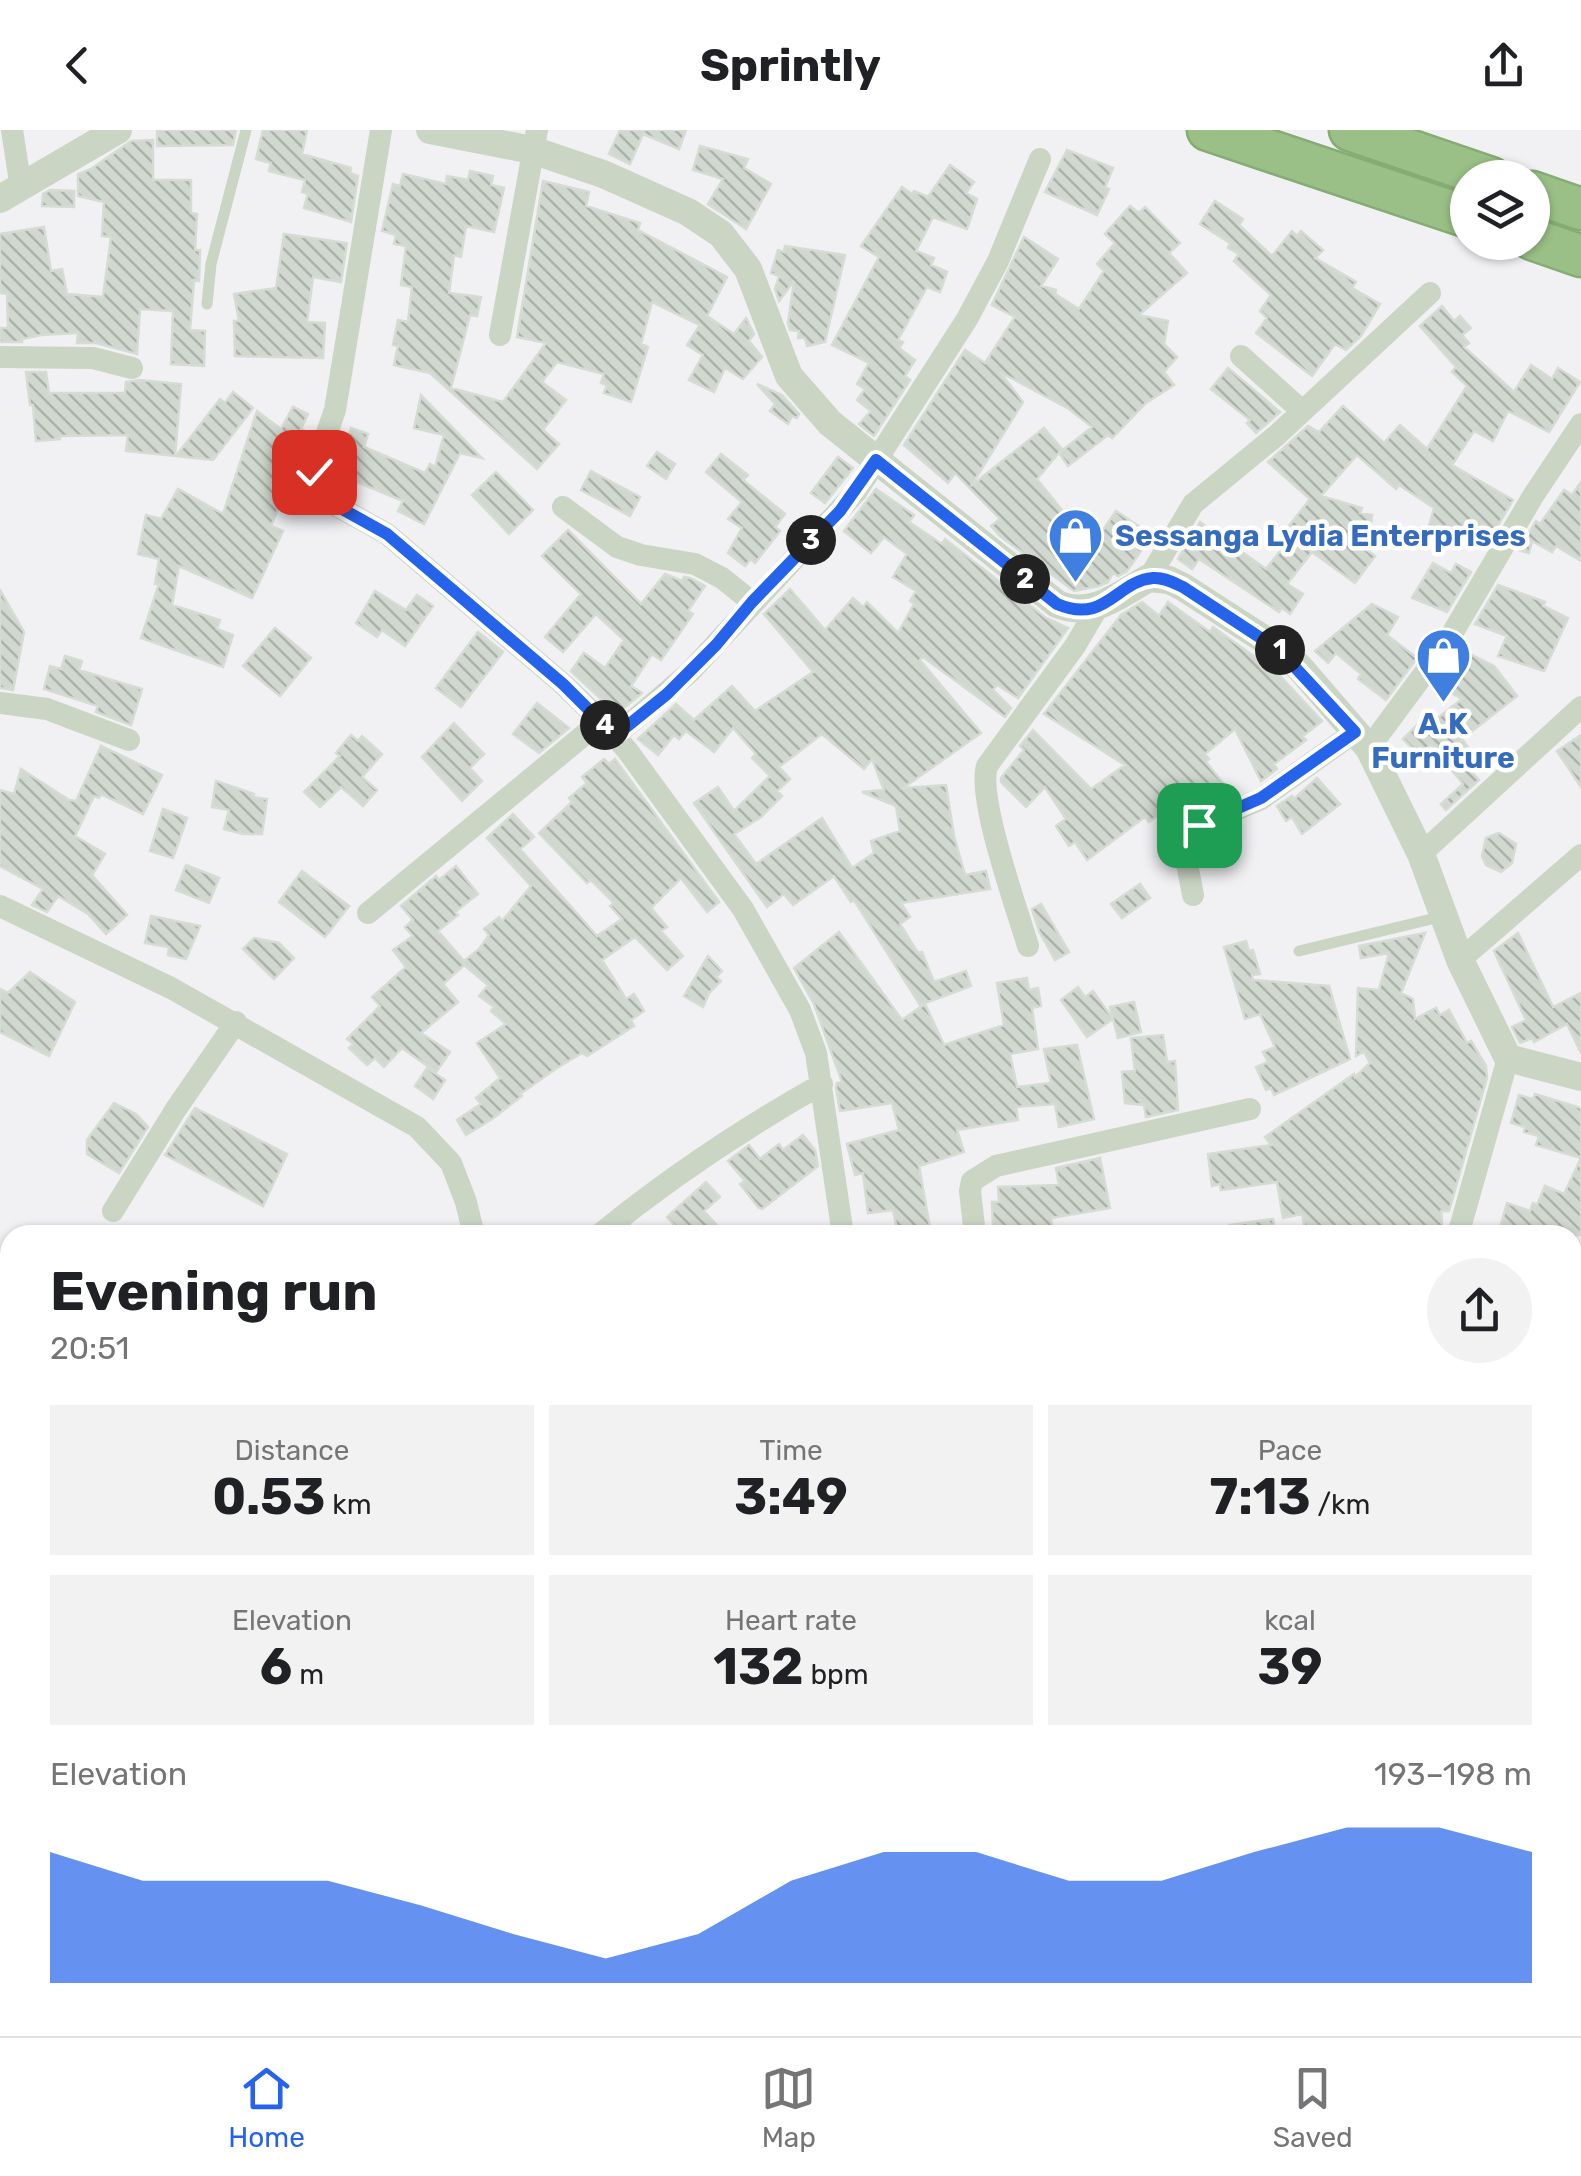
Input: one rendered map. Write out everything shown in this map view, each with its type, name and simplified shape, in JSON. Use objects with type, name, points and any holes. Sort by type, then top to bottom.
[{"type":"highway","points":[[1208,130],[1450,211]]},
{"type":"highway","points":[[1350,130],[1450,164]]},
{"type":"highway","points":[[1550,198],[1581,209]]},
{"type":"highway","points":[[1550,245],[1581,256]]},
{"type":"street","points":[[10,193],[12,130]]},
{"type":"street","points":[[381,130],[335,410],[314,484],[326,500],[387,534],[433,572],[608,729],[743,909],[776,962],[816,1053],[842,1225]]},
{"type":"street","points":[[430,130],[535,140],[688,212],[721,234],[748,270],[789,376],[830,423],[1057,604],[1070,610],[1098,607],[1149,578],[1194,504],[1302,412],[1430,293]]},
{"type":"street","points":[[10,193],[102,134]]},
{"type":"street","points":[[500,335],[535,140]]},
{"type":"street","points":[[368,913],[608,729],[690,672],[840,511],[967,319],[998,261],[1040,160]]},
{"type":"street","points":[[1241,356],[1302,412]]},
{"type":"street","points":[[0,358],[83,357],[132,368]]},
{"type":"street","points":[[1192,895],[1182,838],[1199,825],[1261,798],[1362,740],[1446,644],[1524,511],[1581,424]]},
{"type":"street","points":[[563,507],[617,546],[641,555],[695,564],[722,578],[752,602]]},
{"type":"street","points":[[1149,578],[1169,580],[1183,587],[1279,650],[1362,740],[1421,854],[1460,960],[1508,1058],[1461,1225]]},
{"type":"street","points":[[1028,946],[988,804],[984,775],[1098,607]]},
{"type":"street","points":[[0,703],[47,709],[128,740]]},
{"type":"street","points":[[1421,854],[1581,708]]},
{"type":"street","points":[[1460,960],[1581,855]]},
{"type":"street","points":[[0,906],[236,1022],[395,1113],[433,1140],[451,1163],[471,1225]]},
{"type":"street","points":[[113,1210],[236,1022]]},
{"type":"street","points":[[1508,1058],[1581,1077]]},
{"type":"street","points":[[612,1225],[693,1165],[822,1084]]},
{"type":"street","points":[[974,1225],[972,1181],[996,1166],[1250,1109]]},
{"type":"lane","points":[[206,304],[211,264],[246,130]]},
{"type":"lane","points":[[1299,950],[1444,916]]},
{"type":"building","points":[[157,130],[236,130],[233,145],[157,146]]},
{"type":"building","points":[[263,130],[307,130],[302,154],[351,168],[350,173],[358,176],[351,222],[304,208],[308,194],[302,192],[305,180],[269,171],[271,163],[256,159]]},
{"type":"building","points":[[620,130],[686,130],[679,149],[643,134],[630,164],[609,154]]},
{"type":"building","points":[[153,140],[153,180],[191,180],[191,213],[197,214],[195,250],[200,250],[190,330],[205,331],[204,366],[171,364],[173,311],[140,309],[137,354],[96,343],[77,343],[78,333],[0,342],[0,328],[8,328],[7,294],[0,293],[0,234],[44,227],[51,271],[62,269],[67,294],[103,297],[111,237],[102,236],[104,202],[78,196],[78,174],[131,141]]},
{"type":"building","points":[[700,146],[748,159],[744,168],[771,184],[746,229],[708,204],[723,179],[693,170]]},
{"type":"building","points":[[1067,150],[1113,168],[1097,215],[1045,192]]},
{"type":"building","points":[[950,165],[974,182],[966,193],[977,199],[967,229],[933,217],[916,251],[934,258],[931,265],[947,272],[940,292],[927,287],[898,340],[903,342],[899,348],[915,360],[905,376],[910,380],[874,436],[859,424],[871,411],[857,400],[865,389],[857,384],[869,363],[832,345],[879,257],[861,246],[902,187],[928,197]]},
{"type":"building","points":[[470,171],[493,176],[491,185],[504,188],[494,232],[466,226],[461,257],[454,255],[449,293],[481,297],[477,316],[470,315],[451,388],[503,402],[546,343],[517,337],[543,181],[589,192],[586,206],[640,223],[638,230],[727,277],[707,316],[734,334],[746,318],[754,334],[749,341],[762,357],[743,379],[725,368],[714,392],[689,380],[703,355],[687,345],[700,325],[652,302],[641,344],[648,347],[631,402],[604,393],[604,374],[557,362],[542,382],[566,400],[543,430],[559,444],[537,469],[430,373],[394,365],[398,320],[408,322],[412,287],[401,285],[406,246],[394,244],[396,235],[382,231],[393,184],[400,186],[403,174],[446,184],[447,176],[468,180]]},
{"type":"building","points":[[50,190],[74,191],[74,207],[42,206],[43,194]]},
{"type":"building","points":[[1215,201],[1243,219],[1239,225],[1272,256],[1292,231],[1297,236],[1301,231],[1323,250],[1315,258],[1356,282],[1352,288],[1380,304],[1361,336],[1346,350],[1335,344],[1312,376],[1256,333],[1267,318],[1260,311],[1271,295],[1234,261],[1239,254],[1228,248],[1230,243],[1200,224]]},
{"type":"building","points":[[1130,206],[1139,213],[1145,207],[1180,243],[1169,253],[1187,273],[1139,315],[1168,321],[1164,344],[1177,357],[1164,372],[1174,385],[1146,403],[1112,438],[1108,435],[1068,466],[1059,453],[1092,427],[1069,409],[1000,372],[1023,402],[971,486],[1044,428],[1062,449],[1037,479],[1073,524],[1079,516],[1101,533],[1116,511],[1152,535],[1127,571],[1118,576],[1113,573],[1108,582],[1099,586],[1074,591],[1000,536],[991,526],[1000,519],[955,473],[948,483],[904,445],[965,350],[985,363],[1015,317],[992,305],[1024,237],[1058,259],[1041,286],[1056,290],[1055,294],[1079,309],[1104,271],[1097,264],[1115,243],[1105,234]]},
{"type":"building","points":[[284,234],[347,243],[341,282],[313,277],[307,322],[325,323],[323,358],[235,356],[234,321],[239,321],[234,294],[276,288]]},
{"type":"building","points":[[785,246],[845,255],[825,342],[807,346],[805,338],[798,338],[799,331],[790,330],[794,281],[779,301],[775,289],[779,276],[771,273],[778,250],[784,252]]},
{"type":"building","points":[[1442,306],[1454,321],[1460,316],[1471,328],[1462,335],[1469,343],[1464,347],[1514,392],[1531,365],[1552,379],[1558,368],[1580,382],[1549,432],[1508,411],[1493,441],[1474,431],[1452,465],[1513,500],[1490,539],[1460,527],[1457,536],[1429,526],[1434,508],[1399,485],[1396,489],[1357,455],[1321,496],[1362,508],[1360,513],[1372,515],[1371,525],[1357,543],[1375,556],[1355,583],[1312,552],[1287,584],[1303,594],[1290,614],[1282,608],[1279,612],[1199,559],[1192,569],[1178,559],[1200,522],[1266,569],[1292,536],[1285,531],[1310,499],[1268,462],[1308,426],[1319,432],[1343,406],[1384,443],[1400,425],[1427,449],[1467,386],[1452,372],[1456,367],[1420,326]]},
{"type":"building","points":[[1228,368],[1280,412],[1256,433],[1247,423],[1250,420],[1211,389]]},
{"type":"building","points":[[26,372],[46,372],[49,393],[125,393],[126,382],[140,380],[181,384],[175,456],[126,451],[128,435],[60,436],[36,441]]},
{"type":"building","points":[[757,384],[782,395],[799,414],[797,418],[792,416],[788,424],[770,411],[775,404]]},
{"type":"building","points":[[233,392],[253,408],[213,460],[176,456],[220,399],[225,403]]},
{"type":"building","points":[[421,395],[482,458],[460,453],[424,524],[398,511],[403,501],[352,480],[349,489],[332,483],[351,428],[368,434],[364,447],[425,473],[430,464],[435,467],[444,435],[414,428]]},
{"type":"building","points":[[293,407],[308,414],[301,429],[311,434],[292,474],[299,479],[294,494],[286,491],[271,526],[283,531],[252,598],[179,566],[172,605],[220,620],[217,629],[233,635],[223,667],[141,638],[159,584],[155,584],[159,559],[138,554],[146,515],[161,519],[178,489],[223,514],[257,411],[281,429]]},
{"type":"building","points":[[657,452],[675,464],[666,479],[647,466]]},
{"type":"building","points":[[721,454],[748,475],[743,480],[785,514],[775,527],[780,531],[755,563],[751,559],[745,566],[728,553],[742,528],[728,519],[742,502],[706,472]]},
{"type":"building","points":[[838,457],[853,468],[825,503],[811,493]]},
{"type":"building","points":[[591,471],[640,497],[630,516],[581,490]]},
{"type":"building","points":[[496,472],[533,510],[509,534],[472,495]]},
{"type":"building","points":[[1581,482],[1581,561],[1556,546],[1552,552],[1532,541],[1529,553],[1519,550],[1536,521],[1540,524],[1564,490],[1572,495]]},
{"type":"building","points":[[876,489],[914,515],[909,522],[942,544],[945,539],[1046,618],[1068,628],[1018,698],[997,685],[993,690],[1011,708],[1005,717],[923,657],[920,660],[981,733],[903,788],[946,785],[965,875],[986,871],[990,889],[901,903],[910,917],[900,924],[918,953],[922,952],[934,982],[966,971],[971,986],[920,1005],[854,900],[851,902],[834,876],[793,905],[784,894],[767,907],[694,803],[718,787],[734,811],[770,776],[752,758],[756,754],[733,728],[714,752],[686,731],[679,739],[674,735],[658,755],[638,739],[676,704],[694,720],[732,686],[755,711],[813,672],[764,614],[790,589],[825,630],[853,598],[863,607],[867,602],[898,633],[914,604],[910,601],[916,591],[893,577],[907,554],[884,537],[871,553],[844,531]],"holes":[[[822,734],[864,769],[872,759],[884,790],[862,792],[896,806],[900,831],[871,841],[874,853],[852,868],[822,818],[756,864],[734,834],[761,817],[782,796],[777,791],[790,779],[779,767]]]},
{"type":"building","points":[[568,530],[641,604],[665,574],[682,581],[684,577],[690,578],[705,586],[688,611],[693,614],[661,660],[652,654],[631,686],[642,693],[617,714],[571,671],[584,653],[605,668],[624,640],[596,614],[563,652],[545,637],[581,594],[542,556]]},
{"type":"building","points":[[1433,563],[1451,573],[1456,564],[1471,572],[1447,612],[1412,598]]},
{"type":"building","points":[[1498,585],[1545,602],[1543,606],[1568,618],[1544,671],[1498,656],[1507,636],[1475,624]]},
{"type":"building","points":[[0,590],[24,632],[13,690],[0,688]]},
{"type":"building","points":[[375,591],[406,610],[417,595],[433,606],[405,646],[382,630],[377,637],[356,623]]},
{"type":"building","points":[[1142,602],[1159,616],[1168,602],[1210,632],[1213,627],[1268,663],[1322,721],[1303,736],[1306,740],[1274,764],[1277,769],[1261,781],[1235,729],[1205,754],[1209,759],[1206,762],[1223,783],[1202,800],[1194,789],[1149,822],[1145,817],[1087,860],[1075,842],[1069,846],[1056,826],[1066,819],[1045,787],[1026,807],[1001,778],[1024,750],[1020,746],[1033,730],[1091,789],[1125,765],[1044,714],[1121,615]]},
{"type":"building","points":[[1372,604],[1398,617],[1387,635],[1417,658],[1386,700],[1358,679],[1361,674],[1336,653],[1328,663],[1315,651]]},
{"type":"building","points":[[275,628],[311,658],[280,696],[243,666]]},
{"type":"building","points":[[478,632],[503,652],[461,707],[436,688]]},
{"type":"building","points":[[1460,649],[1494,666],[1517,696],[1462,739],[1479,762],[1470,770],[1479,780],[1446,810],[1441,804],[1463,784],[1431,744],[1420,756],[1403,739],[1421,721],[1426,727],[1462,699],[1435,684]]},
{"type":"building","points":[[65,656],[82,661],[79,670],[142,689],[131,725],[96,712],[98,706],[44,689],[50,666],[61,669]]},
{"type":"building","points":[[537,703],[569,728],[539,753],[513,734]]},
{"type":"building","points":[[454,723],[484,754],[470,768],[482,781],[462,801],[422,757]]},
{"type":"building","points":[[351,735],[358,741],[362,736],[382,754],[362,777],[377,790],[363,806],[341,787],[320,807],[304,792],[340,756],[336,753]]},
{"type":"building","points":[[1581,735],[1581,787],[1557,751]]},
{"type":"building","points":[[101,746],[162,775],[143,814],[101,794],[99,798],[94,796],[75,836],[105,854],[92,875],[127,915],[106,934],[88,914],[58,896],[47,912],[32,905],[43,889],[0,866],[0,790],[14,794],[21,769],[76,801]]},
{"type":"building","points":[[604,759],[609,764],[615,759],[719,902],[707,912],[681,878],[651,908],[667,927],[661,931],[683,956],[667,970],[635,937],[602,960],[626,999],[634,994],[644,1011],[631,1020],[634,1026],[587,1056],[582,1053],[557,1068],[466,1135],[457,1120],[481,1104],[476,1098],[500,1078],[477,1043],[506,1024],[491,1011],[494,1007],[479,996],[488,985],[464,965],[443,984],[458,1002],[421,1033],[450,1052],[436,1072],[402,1048],[384,1067],[375,1058],[367,1065],[349,1048],[353,1044],[347,1039],[380,1006],[372,997],[406,967],[393,950],[413,936],[405,927],[413,920],[401,906],[436,876],[439,880],[456,866],[478,894],[438,931],[464,961],[489,935],[484,929],[499,917],[502,921],[531,886],[487,838],[513,814],[534,837],[520,849],[597,936],[622,919],[610,906],[614,903],[591,880],[587,883],[539,833],[587,783],[582,777]]},
{"type":"building","points":[[1317,778],[1340,804],[1302,834],[1292,817],[1286,821],[1277,806],[1292,796],[1294,799]]},
{"type":"building","points":[[216,781],[267,799],[262,834],[224,829],[229,810],[212,807]]},
{"type":"building","points":[[163,809],[187,818],[173,858],[150,851]]},
{"type":"building","points":[[1499,833],[1516,844],[1512,863],[1501,872],[1486,865],[1482,856],[1486,838]]},
{"type":"building","points":[[186,865],[219,878],[209,903],[176,890]]},
{"type":"building","points":[[302,871],[349,906],[325,937],[279,902]]},
{"type":"building","points":[[1140,884],[1150,898],[1122,918],[1111,904]]},
{"type":"building","points":[[1041,904],[1069,952],[1055,960],[1032,909]]},
{"type":"building","points":[[151,916],[200,926],[186,959],[168,955],[169,947],[145,943]]},
{"type":"building","points":[[839,932],[902,1020],[925,1004],[944,1045],[1004,1025],[997,983],[1027,978],[1029,990],[1038,988],[1041,1006],[1032,1008],[1038,1049],[1010,1054],[1017,1087],[1051,1083],[1044,1049],[1077,1045],[1094,1119],[1059,1127],[1055,1104],[1016,1107],[1018,1120],[957,1130],[964,1152],[919,1166],[930,1225],[896,1225],[893,1210],[868,1213],[863,1173],[855,1175],[847,1144],[899,1130],[892,1103],[840,1111],[836,1087],[842,1082],[814,1004],[794,968]]},
{"type":"building","points":[[1425,933],[1401,993],[1413,999],[1415,1019],[1436,1008],[1440,1015],[1449,1010],[1467,1043],[1471,1041],[1486,1066],[1487,1078],[1449,1211],[1441,1211],[1442,1225],[1304,1225],[1302,1214],[1283,1218],[1277,1182],[1221,1190],[1220,1184],[1212,1186],[1208,1154],[1271,1145],[1265,1137],[1370,1063],[1364,1052],[1356,1056],[1358,988],[1379,990],[1389,953],[1361,958],[1359,946]]},
{"type":"building","points":[[1518,933],[1553,1007],[1581,993],[1581,1053],[1567,1024],[1534,1042],[1532,1038],[1520,1043],[1512,1027],[1526,1020],[1494,951]]},
{"type":"building","points":[[254,938],[279,943],[294,958],[274,979],[243,949]]},
{"type":"building","points":[[1246,941],[1260,974],[1252,975],[1253,980],[1329,986],[1350,1059],[1274,1095],[1271,1088],[1266,1090],[1256,1067],[1268,1062],[1263,1052],[1275,1047],[1260,1014],[1245,1019],[1224,947]]},
{"type":"building","points":[[708,956],[722,971],[716,977],[721,981],[709,993],[703,1007],[684,996]]},
{"type":"building","points":[[30,972],[75,1002],[49,1056],[0,1032],[0,989],[8,993]]},
{"type":"building","points":[[1078,987],[1085,997],[1093,991],[1113,1019],[1087,1037],[1061,1000]]},
{"type":"building","points":[[1134,1002],[1141,1032],[1118,1038],[1110,1007]]},
{"type":"building","points":[[1163,1035],[1167,1062],[1175,1061],[1178,1110],[1146,1117],[1144,1105],[1125,1103],[1122,1072],[1135,1071],[1131,1038]]},
{"type":"building","points":[[427,1068],[445,1080],[433,1099],[415,1086]]},
{"type":"building","points":[[1535,1094],[1581,1108],[1581,1158],[1536,1145],[1539,1136],[1511,1123],[1519,1095],[1533,1099]]},
{"type":"building","points":[[114,1103],[136,1114],[148,1127],[119,1173],[87,1154],[87,1140]]},
{"type":"building","points":[[195,1108],[287,1154],[263,1206],[165,1155]]},
{"type":"building","points":[[803,1135],[815,1150],[818,1166],[762,1209],[758,1207],[740,1184],[745,1181],[728,1161],[749,1145],[760,1159],[779,1144],[783,1150]]},
{"type":"building","points":[[1100,1158],[1110,1208],[1051,1218],[1052,1225],[993,1225],[992,1202],[999,1202],[998,1187],[1059,1185],[1056,1168]]},
{"type":"building","points":[[1581,1158],[1581,1225],[1501,1225],[1507,1203],[1530,1211],[1545,1186],[1564,1194]]},
{"type":"building","points":[[706,1182],[720,1197],[704,1211],[717,1225],[674,1225],[667,1217]]},
{"type":"building","points":[[1273,1219],[1274,1225],[1229,1225]]},
{"type":"place","name":"Sessanga Lydia Enterprises","points":[[1076,585]]},
{"type":"place","name":"A.K Furniture","points":[[1443,705]]},
{"type":"route","points":[[314,472],[316,490],[326,500],[387,534],[563,684],[615,736],[667,694],[716,645],[840,511],[876,460],[956,526],[1070,610],[1098,607],[1149,578],[1169,580],[1183,587],[1279,650],[1300,668],[1355,732],[1261,798],[1199,825]]}]
